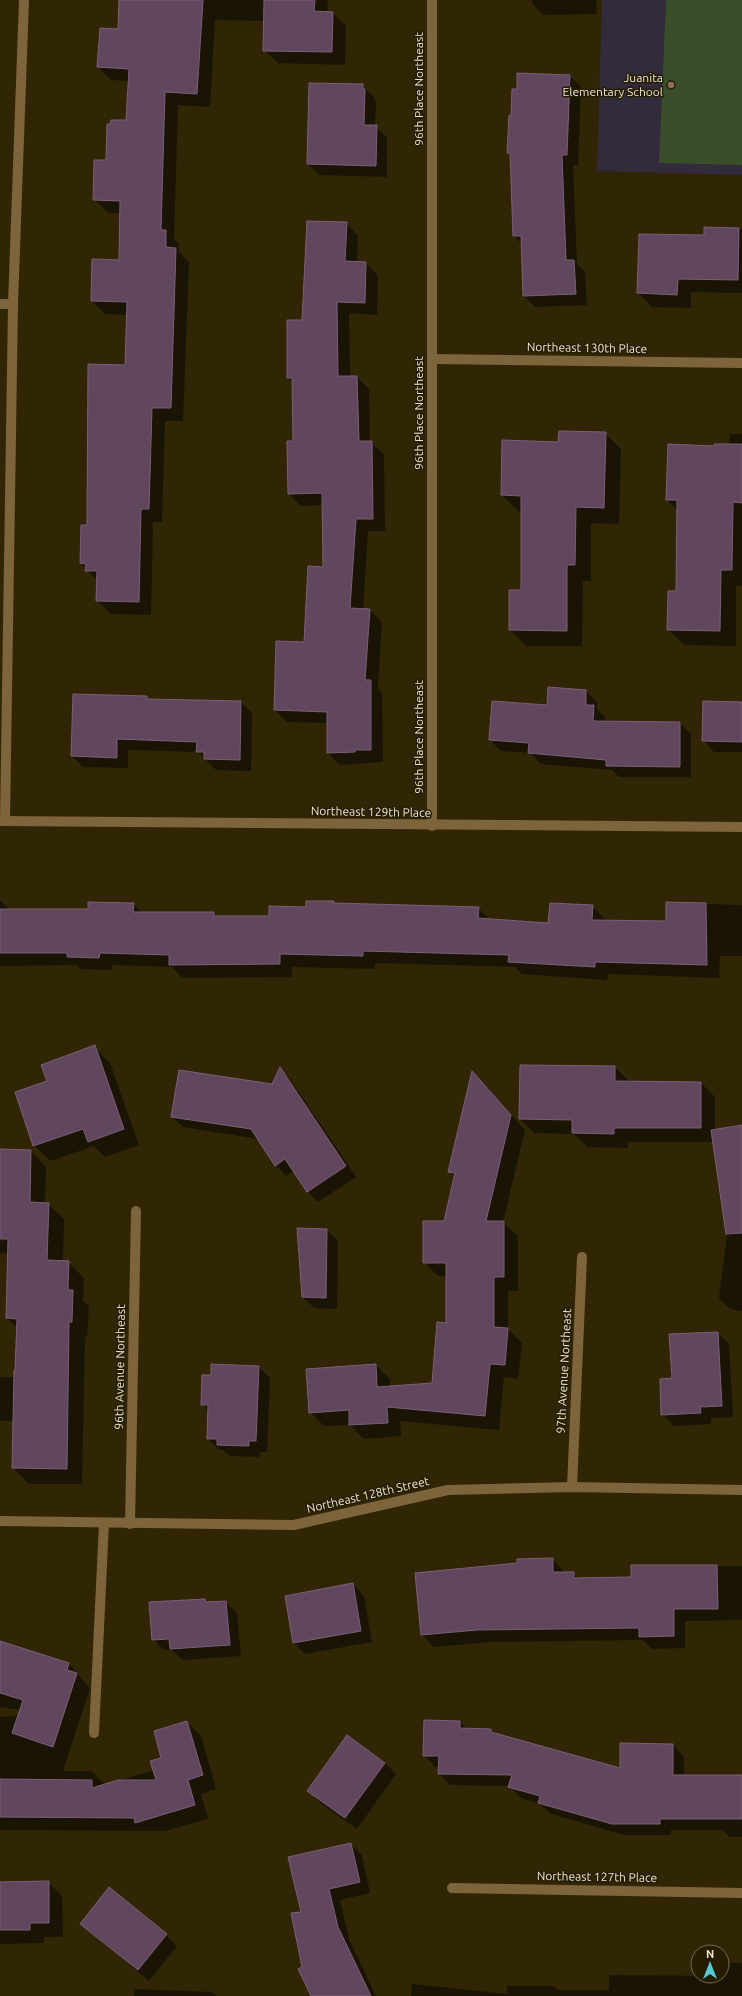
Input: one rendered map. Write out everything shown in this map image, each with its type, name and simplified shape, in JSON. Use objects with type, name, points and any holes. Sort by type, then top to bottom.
[{"type":"street","points":[[3,821],[13,304],[24,0]]},
{"type":"street","name":"96th Place Northeast","points":[[432,0],[432,826]]},
{"type":"street","points":[[0,304],[13,304]]},
{"type":"street","name":"Northeast 130th Place","points":[[432,359],[742,363]]},
{"type":"street","name":"Northeast 129th Place","points":[[3,821],[432,826],[742,827]]},
{"type":"street","name":"96th Avenue Northeast","points":[[130,1524],[136,1211]]},
{"type":"street","name":"97th Avenue Northeast","points":[[572,1487],[582,1257]]},
{"type":"street","name":"Northeast 128th Street","points":[[0,1521],[130,1524],[294,1525],[448,1490],[572,1487],[742,1490]]},
{"type":"street","points":[[94,1733],[104,1523]]},
{"type":"street","name":"Northeast 127th Place","points":[[452,1888],[742,1893]]},
{"type":"shaded area","name":"Juanita Elementary School","points":[[602,0],[742,0],[742,175],[597,171]]},
{"type":"green space","points":[[666,0],[742,0],[742,165],[659,163]]},
{"type":"building","points":[[119,0],[203,0],[197,94],[165,92],[161,230],[166,230],[166,247],[176,248],[171,408],[152,408],[149,509],[141,509],[139,602],[96,601],[97,571],[85,571],[86,564],[80,563],[81,525],[87,525],[88,364],[125,365],[127,302],[91,301],[92,259],[119,260],[120,201],[93,200],[94,160],[106,160],[107,124],[110,124],[111,120],[126,120],[129,69],[97,67],[100,28],[118,29]]},
{"type":"building","points":[[264,0],[315,0],[314,11],[333,12],[332,52],[263,51]]},
{"type":"building","points":[[517,73],[570,75],[567,155],[562,155],[566,260],[574,260],[576,294],[523,296],[521,236],[513,236],[510,153],[507,153],[512,89],[517,89]]},
{"type":"building","points":[[309,83],[363,84],[363,89],[365,89],[364,125],[377,125],[376,166],[307,164]]},
{"type":"building","points":[[307,221],[347,222],[345,261],[366,262],[365,303],[337,302],[338,376],[357,376],[359,441],[372,441],[373,519],[356,519],[350,608],[370,609],[365,680],[371,680],[371,750],[355,750],[355,752],[327,753],[327,712],[274,710],[276,641],[304,642],[308,566],[323,567],[322,493],[288,494],[287,441],[293,441],[292,378],[287,378],[287,320],[302,320]]},
{"type":"building","points":[[704,227],[739,228],[738,280],[678,279],[677,295],[637,293],[639,234],[704,235]]},
{"type":"building","points":[[559,431],[606,432],[604,508],[576,507],[575,565],[567,565],[567,631],[509,630],[509,590],[521,590],[521,496],[501,495],[502,440],[558,442]]},
{"type":"building","points":[[668,444],[714,446],[714,444],[742,444],[742,503],[733,502],[732,570],[721,570],[720,631],[667,630],[668,591],[676,591],[677,500],[666,500]]},
{"type":"building","points":[[548,687],[586,690],[586,705],[594,705],[593,721],[680,722],[680,767],[606,766],[606,760],[528,753],[529,743],[489,740],[492,701],[547,705]]},
{"type":"building","points":[[73,694],[147,696],[147,699],[241,701],[240,760],[204,759],[204,752],[196,752],[197,742],[117,739],[117,758],[71,756]]},
{"type":"building","points":[[703,701],[742,702],[742,742],[702,741]]},
{"type":"building","points":[[306,901],[479,907],[478,918],[548,923],[550,903],[593,905],[592,920],[666,921],[666,902],[706,903],[707,965],[595,962],[595,967],[508,962],[509,955],[363,951],[363,956],[280,954],[280,964],[169,965],[169,955],[100,953],[99,958],[67,957],[67,953],[0,953],[0,909],[88,909],[88,902],[134,903],[133,912],[214,912],[214,916],[269,916],[269,906],[306,907]]},
{"type":"building","points":[[95,1045],[124,1129],[88,1142],[83,1129],[33,1146],[15,1092],[47,1081],[41,1065]]},
{"type":"building","points":[[520,1065],[615,1066],[615,1081],[701,1082],[701,1128],[614,1128],[614,1134],[572,1133],[572,1120],[519,1119]]},
{"type":"building","points":[[280,1067],[346,1166],[307,1192],[285,1159],[275,1166],[251,1129],[171,1117],[179,1070],[272,1084]]},
{"type":"building","points":[[472,1071],[511,1115],[486,1221],[504,1221],[504,1277],[494,1277],[494,1327],[508,1328],[505,1365],[490,1364],[485,1416],[387,1407],[388,1423],[349,1425],[349,1410],[309,1413],[306,1369],[376,1364],[377,1387],[432,1383],[437,1322],[446,1323],[446,1263],[423,1263],[423,1221],[444,1221],[455,1173],[448,1172]]},
{"type":"building","points":[[742,1125],[742,1233],[726,1234],[711,1130]]},
{"type":"building","points":[[0,1149],[31,1150],[30,1202],[49,1203],[47,1260],[69,1261],[68,1290],[73,1290],[72,1322],[69,1322],[67,1469],[12,1468],[14,1370],[17,1319],[6,1318],[8,1239],[0,1239]]},
{"type":"building","points":[[297,1228],[327,1229],[326,1298],[302,1297]]},
{"type":"building","points":[[718,1332],[722,1406],[700,1407],[701,1413],[661,1415],[660,1379],[672,1378],[669,1334]]},
{"type":"building","points":[[211,1364],[259,1366],[256,1441],[249,1441],[249,1446],[217,1445],[217,1439],[207,1439],[208,1405],[201,1405],[202,1375],[211,1375]]},
{"type":"building","points":[[553,1558],[553,1572],[574,1572],[574,1578],[631,1577],[631,1565],[717,1565],[718,1609],[674,1609],[674,1636],[639,1637],[639,1628],[477,1630],[421,1635],[415,1573],[517,1563],[517,1559]]},
{"type":"building","points":[[353,1583],[361,1631],[293,1643],[285,1596]]},
{"type":"building","points":[[205,1599],[206,1602],[226,1601],[230,1645],[170,1649],[169,1639],[152,1640],[149,1602]]},
{"type":"building","points":[[0,1641],[69,1663],[67,1670],[77,1673],[53,1747],[12,1733],[23,1700],[0,1693]]},
{"type":"building","points":[[424,1720],[460,1721],[460,1728],[491,1729],[491,1732],[620,1768],[620,1743],[673,1744],[673,1775],[742,1775],[742,1819],[660,1819],[660,1824],[612,1824],[538,1803],[540,1796],[508,1787],[512,1775],[438,1774],[439,1756],[423,1756]]},
{"type":"building","points":[[187,1721],[203,1775],[188,1780],[195,1805],[135,1823],[134,1818],[0,1817],[0,1779],[92,1780],[92,1788],[118,1780],[156,1780],[150,1761],[161,1758],[154,1731]]},
{"type":"building","points":[[347,1735],[385,1763],[345,1818],[307,1791]]},
{"type":"building","points":[[351,1843],[360,1882],[329,1889],[338,1927],[371,1996],[311,1996],[298,1969],[302,1967],[291,1913],[301,1912],[288,1857]]},
{"type":"building","points":[[49,1881],[49,1923],[30,1923],[30,1930],[0,1930],[0,1882]]},
{"type":"building","points":[[109,1887],[167,1934],[138,1970],[80,1924]]},
{"type":"place","name":"Juanita Elementary School","points":[[671,85]]}]
